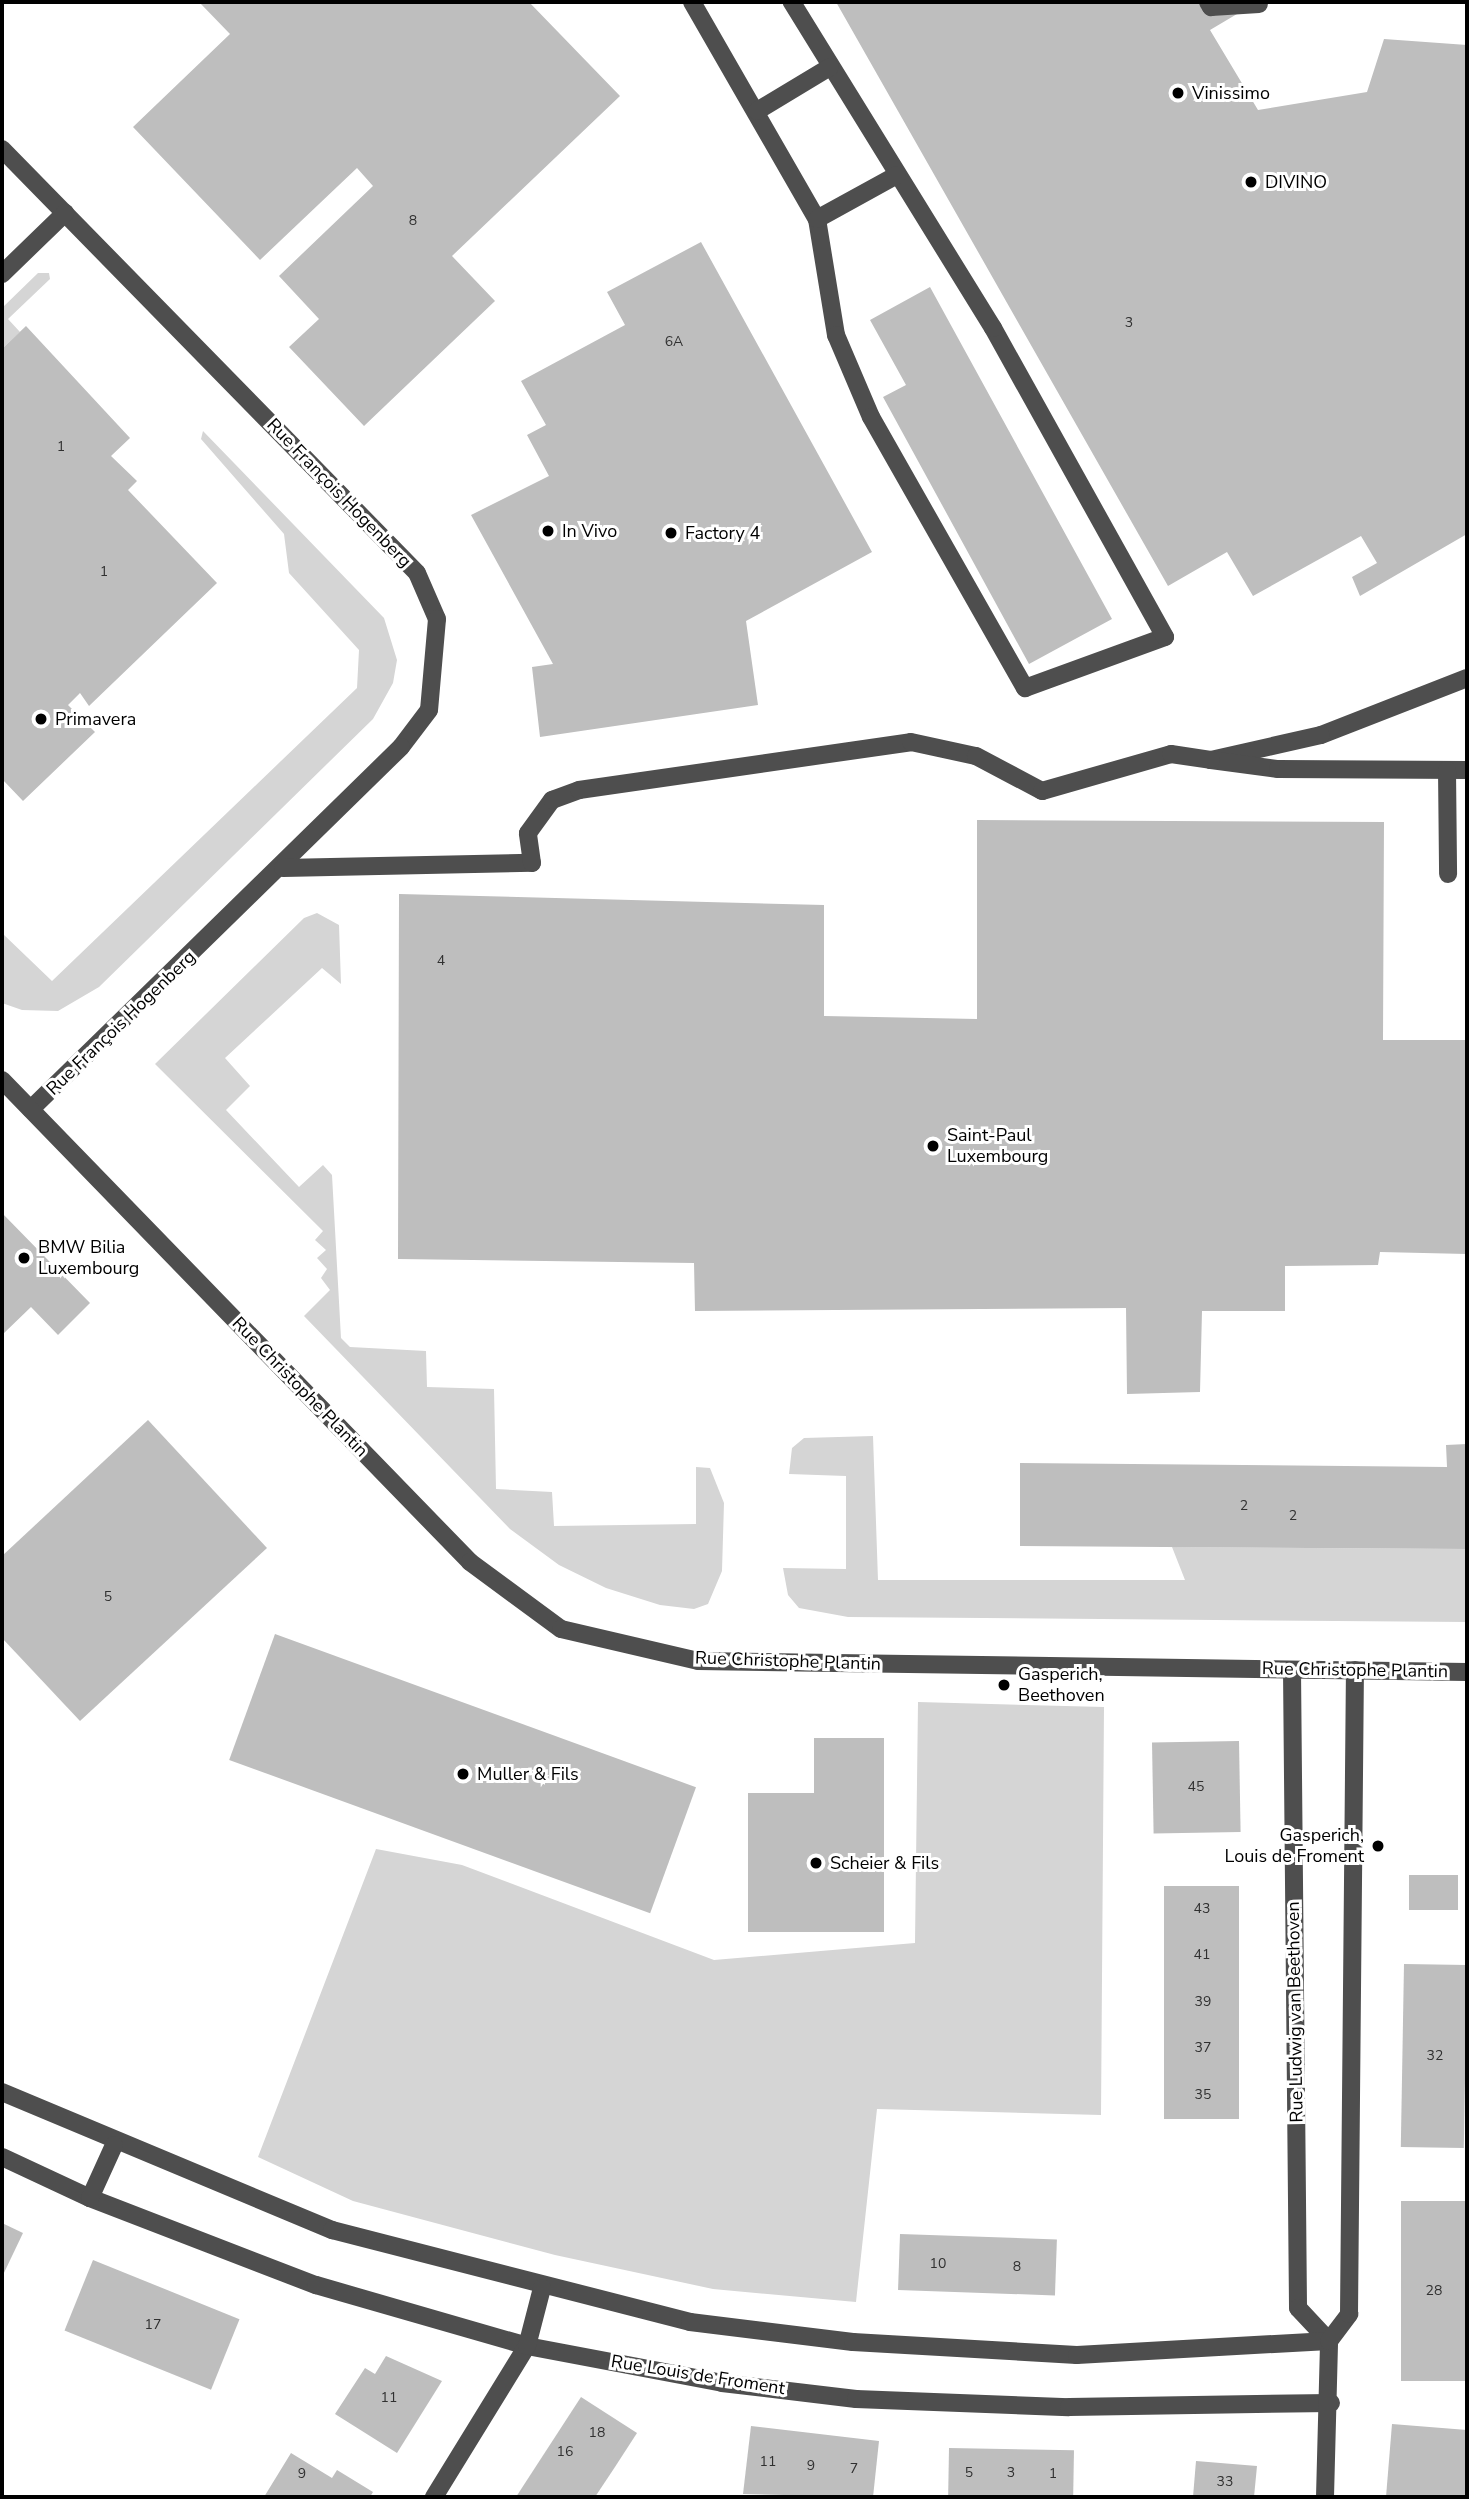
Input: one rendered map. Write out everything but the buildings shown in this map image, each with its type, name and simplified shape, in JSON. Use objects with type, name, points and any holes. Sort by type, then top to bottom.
[{"type":"street","points":[[692,2],[817,219],[836,335],[871,417],[1025,688],[1165,637],[993,328],[792,2]]},
{"type":"street","points":[[1209,2],[1211,7],[1259,4]]},
{"type":"street","points":[[757,111],[830,67]]},
{"type":"street","name":"Rue François Hogenberg","points":[[2,149],[417,573],[437,618],[429,709],[283,868],[31,1109]]},
{"type":"street","points":[[817,219],[897,175]]},
{"type":"street","points":[[2,274],[65,214]]},
{"type":"street","points":[[1211,760],[1321,735],[1467,678]]},
{"type":"street","points":[[283,868],[532,863],[528,833],[552,800],[579,790],[911,741],[976,756],[1042,791],[1171,754],[1278,769],[1467,770]]},
{"type":"street","points":[[1447,770],[1448,874]]},
{"type":"street","name":"Rue Christophe Plantin","points":[[2,1080],[470,1562],[561,1629],[698,1661],[1467,1672]]},
{"type":"street","name":"Rue Ludwig van Beethoven","points":[[1292,1670],[1298,2308],[1329,2341]]},
{"type":"street","points":[[1325,2497],[1331,2403],[1329,2341],[1349,2314],[1355,1670]]},
{"type":"street","points":[[2,2092],[114,2144],[332,2230],[541,2288],[690,2322],[853,2342],[1077,2355],[1329,2341]]},
{"type":"street","points":[[90,2198],[114,2144]]},
{"type":"street","name":"Rue Louis de Froment","points":[[2,2157],[90,2198],[316,2285],[527,2346],[722,2383],[856,2399],[1069,2407],[1331,2403]]},
{"type":"street","points":[[434,2497],[527,2346],[541,2288]]},
{"type":"shaded area","points":[[38,273],[49,273],[50,279],[8,319],[20,332],[2,349],[2,308]]},
{"type":"shaded area","points":[[203,431],[384,618],[397,660],[393,683],[373,719],[99,987],[58,1011],[22,1010],[2,1003],[2,933],[52,981],[357,688],[359,650],[289,573],[284,534],[201,439]]},
{"type":"shaded area","points":[[317,913],[339,925],[341,984],[322,968],[225,1058],[250,1086],[226,1110],[299,1187],[323,1165],[332,1175],[341,1338],[350,1347],[426,1351],[427,1387],[494,1389],[496,1489],[552,1492],[554,1526],[696,1524],[696,1467],[710,1468],[724,1503],[722,1571],[708,1604],[694,1609],[660,1605],[606,1588],[559,1565],[510,1529],[304,1316],[330,1290],[321,1278],[327,1269],[317,1258],[326,1250],[315,1240],[323,1231],[155,1064],[304,918]]},
{"type":"shaded area","points":[[873,1436],[878,1580],[1185,1580],[1172,1547],[1467,1549],[1467,1622],[848,1617],[799,1608],[788,1595],[783,1568],[846,1569],[846,1476],[789,1474],[792,1448],[804,1438]]},
{"type":"shaded area","points":[[918,1702],[1104,1707],[1101,2115],[877,2109],[856,2302],[713,2289],[555,2255],[353,2201],[258,2157],[376,1849],[462,1865],[714,1960],[915,1943]]},
{"type":"place","name":"Vinissimo","points":[[1178,93]]},
{"type":"place","name":"DIVINO","points":[[1251,182]]},
{"type":"place","name":"In Vivo","points":[[548,531]]},
{"type":"place","name":"Factory 4","points":[[671,533]]},
{"type":"place","name":"Primavera","points":[[41,719]]},
{"type":"place","name":"Saint-Paul Luxembourg","points":[[933,1146]]},
{"type":"place","name":"BMW Bilia Luxembourg","points":[[24,1258]]},
{"type":"place","name":"Gasperich, Beethoven","points":[[1004,1685]]},
{"type":"place","name":"Muller & Fils","points":[[463,1774]]},
{"type":"place","name":"Gasperich, Louis de Froment","points":[[1378,1846]]},
{"type":"place","name":"Scheier & Fils","points":[[816,1863]]}]
